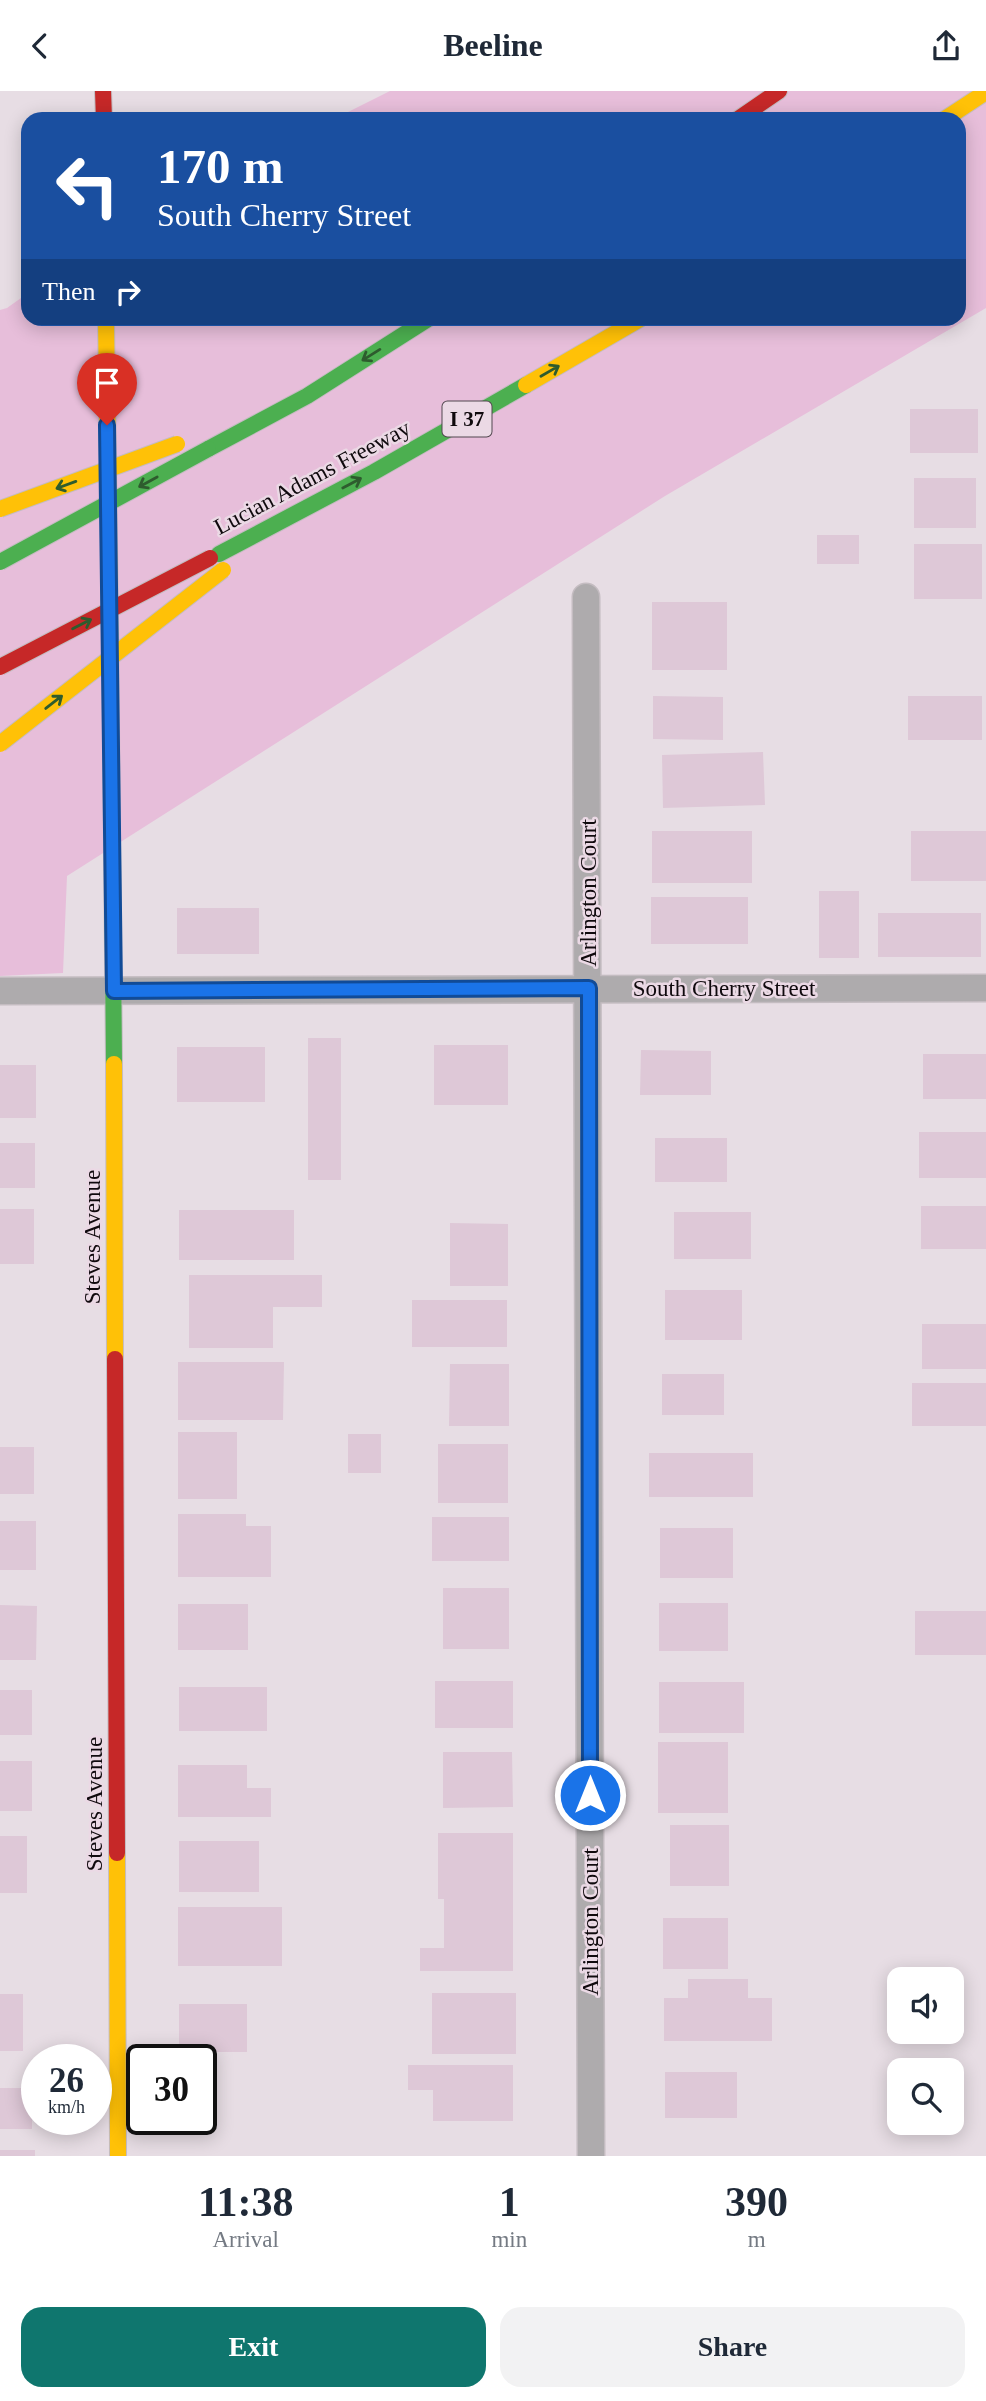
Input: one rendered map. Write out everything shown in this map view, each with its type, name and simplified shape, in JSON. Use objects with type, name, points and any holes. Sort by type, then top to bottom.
[{"type":"main road","points":[[103,91],[104,112]]},
{"type":"main road","points":[[748,112],[779,91]]},
{"type":"main road","points":[[956,112],[986,92]]},
{"type":"main road","name":"Steves Avenue","points":[[106,326],[114,991],[118,2156]]},
{"type":"main road","points":[[0,562],[307,396],[417,326]]},
{"type":"main road","name":"Lucian Adams Freeway","points":[[0,667],[374,472],[628,326]]},
{"type":"main road","points":[[0,509],[307,396]]},
{"type":"main road","points":[[0,744],[292,516]]},
{"type":"street","name":"Arlington Court","points":[[586,597],[591,2156]]},
{"type":"street","name":"South Cherry Street","points":[[0,991],[986,988]]},
{"type":"shaded area","points":[[390,91],[986,91],[986,308],[966,320],[966,112],[348,112]]},
{"type":"shaded area","points":[[21,298],[21,326],[955,326],[665,496],[67,876],[63,973],[0,976],[0,310]]},
{"type":"building","points":[[910,409],[978,409],[978,453],[910,453]]},
{"type":"building","points":[[914,478],[976,478],[976,528],[914,528]]},
{"type":"building","points":[[817,535],[859,535],[859,564],[817,564]]},
{"type":"building","points":[[914,544],[982,544],[982,599],[914,599]]},
{"type":"building","points":[[652,602],[727,602],[727,670],[652,670]]},
{"type":"building","points":[[653,696],[723,697],[723,740],[653,739]]},
{"type":"building","points":[[908,696],[982,696],[982,740],[908,740]]},
{"type":"building","points":[[763,752],[765,805],[663,808],[662,755]]},
{"type":"building","points":[[652,831],[752,831],[752,883],[652,883]]},
{"type":"building","points":[[911,831],[986,831],[986,881],[911,881]]},
{"type":"building","points":[[819,891],[859,891],[859,958],[819,958]]},
{"type":"building","points":[[651,897],[748,897],[748,944],[651,944]]},
{"type":"building","points":[[177,908],[259,908],[259,954],[177,954]]},
{"type":"building","points":[[878,913],[981,913],[981,957],[878,957]]},
{"type":"building","points":[[308,1038],[341,1038],[341,1180],[308,1180]]},
{"type":"building","points":[[434,1045],[508,1045],[508,1105],[434,1105]]},
{"type":"building","points":[[177,1047],[265,1047],[265,1102],[177,1102]]},
{"type":"building","points":[[641,1050],[711,1051],[711,1095],[640,1095]]},
{"type":"building","points":[[923,1054],[986,1054],[986,1099],[923,1099]]},
{"type":"building","points":[[0,1065],[36,1065],[36,1118],[0,1118]]},
{"type":"building","points":[[919,1132],[986,1132],[986,1178],[919,1178]]},
{"type":"building","points":[[655,1138],[727,1138],[727,1182],[655,1182]]},
{"type":"building","points":[[0,1143],[35,1143],[35,1188],[0,1188]]},
{"type":"building","points":[[921,1206],[986,1206],[986,1249],[921,1249]]},
{"type":"building","points":[[0,1209],[34,1209],[34,1264],[0,1264]]},
{"type":"building","points":[[179,1210],[294,1210],[294,1260],[179,1260]]},
{"type":"building","points":[[674,1212],[751,1212],[751,1259],[674,1259]]},
{"type":"building","points":[[450,1223],[508,1224],[508,1286],[450,1286]]},
{"type":"building","points":[[189,1275],[322,1275],[322,1307],[273,1307],[273,1348],[189,1348]]},
{"type":"building","points":[[665,1290],[742,1290],[742,1340],[665,1340]]},
{"type":"building","points":[[412,1300],[507,1300],[507,1347],[412,1347]]},
{"type":"building","points":[[922,1324],[986,1324],[986,1369],[922,1369]]},
{"type":"building","points":[[178,1362],[284,1362],[283,1420],[178,1420]]},
{"type":"building","points":[[450,1364],[509,1364],[509,1426],[449,1426]]},
{"type":"building","points":[[662,1374],[724,1374],[724,1415],[662,1415]]},
{"type":"building","points":[[912,1383],[986,1383],[986,1426],[912,1426]]},
{"type":"building","points":[[178,1432],[237,1432],[237,1499],[178,1499]]},
{"type":"building","points":[[348,1434],[381,1434],[381,1473],[348,1473]]},
{"type":"building","points":[[438,1444],[508,1444],[508,1503],[438,1503]]},
{"type":"building","points":[[0,1447],[34,1447],[34,1494],[0,1494]]},
{"type":"building","points":[[649,1453],[753,1453],[753,1497],[649,1497]]},
{"type":"building","points":[[178,1514],[246,1514],[246,1526],[271,1526],[271,1577],[178,1577]]},
{"type":"building","points":[[432,1517],[509,1517],[509,1561],[432,1561]]},
{"type":"building","points":[[0,1521],[36,1521],[36,1570],[0,1570]]},
{"type":"building","points":[[660,1528],[733,1528],[733,1578],[660,1578]]},
{"type":"building","points":[[443,1588],[509,1588],[509,1649],[443,1649]]},
{"type":"building","points":[[659,1603],[728,1603],[728,1651],[659,1651]]},
{"type":"building","points":[[178,1604],[248,1604],[248,1650],[178,1650]]},
{"type":"building","points":[[0,1605],[37,1606],[36,1660],[0,1660]]},
{"type":"building","points":[[915,1611],[986,1611],[986,1655],[915,1655]]},
{"type":"building","points":[[435,1681],[513,1681],[513,1728],[435,1728]]},
{"type":"building","points":[[659,1682],[744,1682],[744,1733],[659,1733]]},
{"type":"building","points":[[179,1687],[267,1687],[267,1731],[179,1731]]},
{"type":"building","points":[[0,1690],[32,1690],[32,1735],[0,1735]]},
{"type":"building","points":[[658,1742],[728,1742],[728,1813],[658,1813]]},
{"type":"building","points":[[443,1752],[512,1752],[513,1807],[443,1808]]},
{"type":"building","points":[[0,1761],[32,1761],[32,1811],[0,1811]]},
{"type":"building","points":[[178,1765],[247,1765],[247,1788],[271,1788],[271,1817],[178,1817]]},
{"type":"building","points":[[670,1825],[729,1825],[729,1886],[670,1886]]},
{"type":"building","points":[[438,1833],[513,1833],[513,1971],[420,1971],[420,1948],[444,1948],[444,1899],[438,1899]]},
{"type":"building","points":[[0,1836],[27,1836],[27,1893],[0,1893]]},
{"type":"building","points":[[179,1841],[259,1841],[259,1892],[179,1892]]},
{"type":"building","points":[[178,1907],[282,1907],[282,1966],[178,1966]]},
{"type":"building","points":[[663,1918],[728,1918],[728,1969],[663,1969]]},
{"type":"building","points":[[688,1979],[748,1979],[748,1998],[772,1998],[772,2041],[664,2041],[664,1998],[688,1998]]},
{"type":"building","points":[[432,1993],[516,1993],[516,2054],[432,2054]]},
{"type":"building","points":[[0,1994],[23,1994],[21,2051],[0,2051]]},
{"type":"building","points":[[179,2004],[247,2004],[247,2052],[217,2052],[217,2044],[179,2044]]},
{"type":"building","points":[[408,2065],[513,2065],[513,2121],[433,2121],[433,2090],[408,2090]]},
{"type":"building","points":[[665,2072],[737,2072],[737,2118],[665,2118]]},
{"type":"building","points":[[0,2088],[21,2088],[21,2129],[0,2129]]},
{"type":"building","points":[[0,2150],[35,2150],[35,2156],[0,2156]]},
{"type":"traffic: fast","points":[[208,449],[307,396],[417,326]]},
{"type":"traffic: fast","points":[[219,554],[374,472],[526,385]]},
{"type":"traffic: fast","points":[[0,562],[208,449]]},
{"type":"traffic: fast","points":[[110,617],[114,1064]]},
{"type":"traffic: slow","points":[[956,112],[986,92]]},
{"type":"traffic: slow","points":[[106,326],[110,617]]},
{"type":"traffic: slow","points":[[526,385],[628,326]]},
{"type":"traffic: slow","points":[[0,509],[177,444]]},
{"type":"traffic: slow","points":[[0,744],[223,570]]},
{"type":"traffic: slow","points":[[114,1064],[115,1359]]},
{"type":"traffic: slow","points":[[117,1853],[118,2156]]},
{"type":"traffic: jam","points":[[103,91],[104,112]]},
{"type":"traffic: jam","points":[[748,112],[779,91]]},
{"type":"traffic: jam","points":[[0,667],[210,558]]},
{"type":"traffic: jam","points":[[115,1359],[117,1853]]},
{"type":"route","points":[[107,425],[114,991],[589,988],[590,1795]]}]
